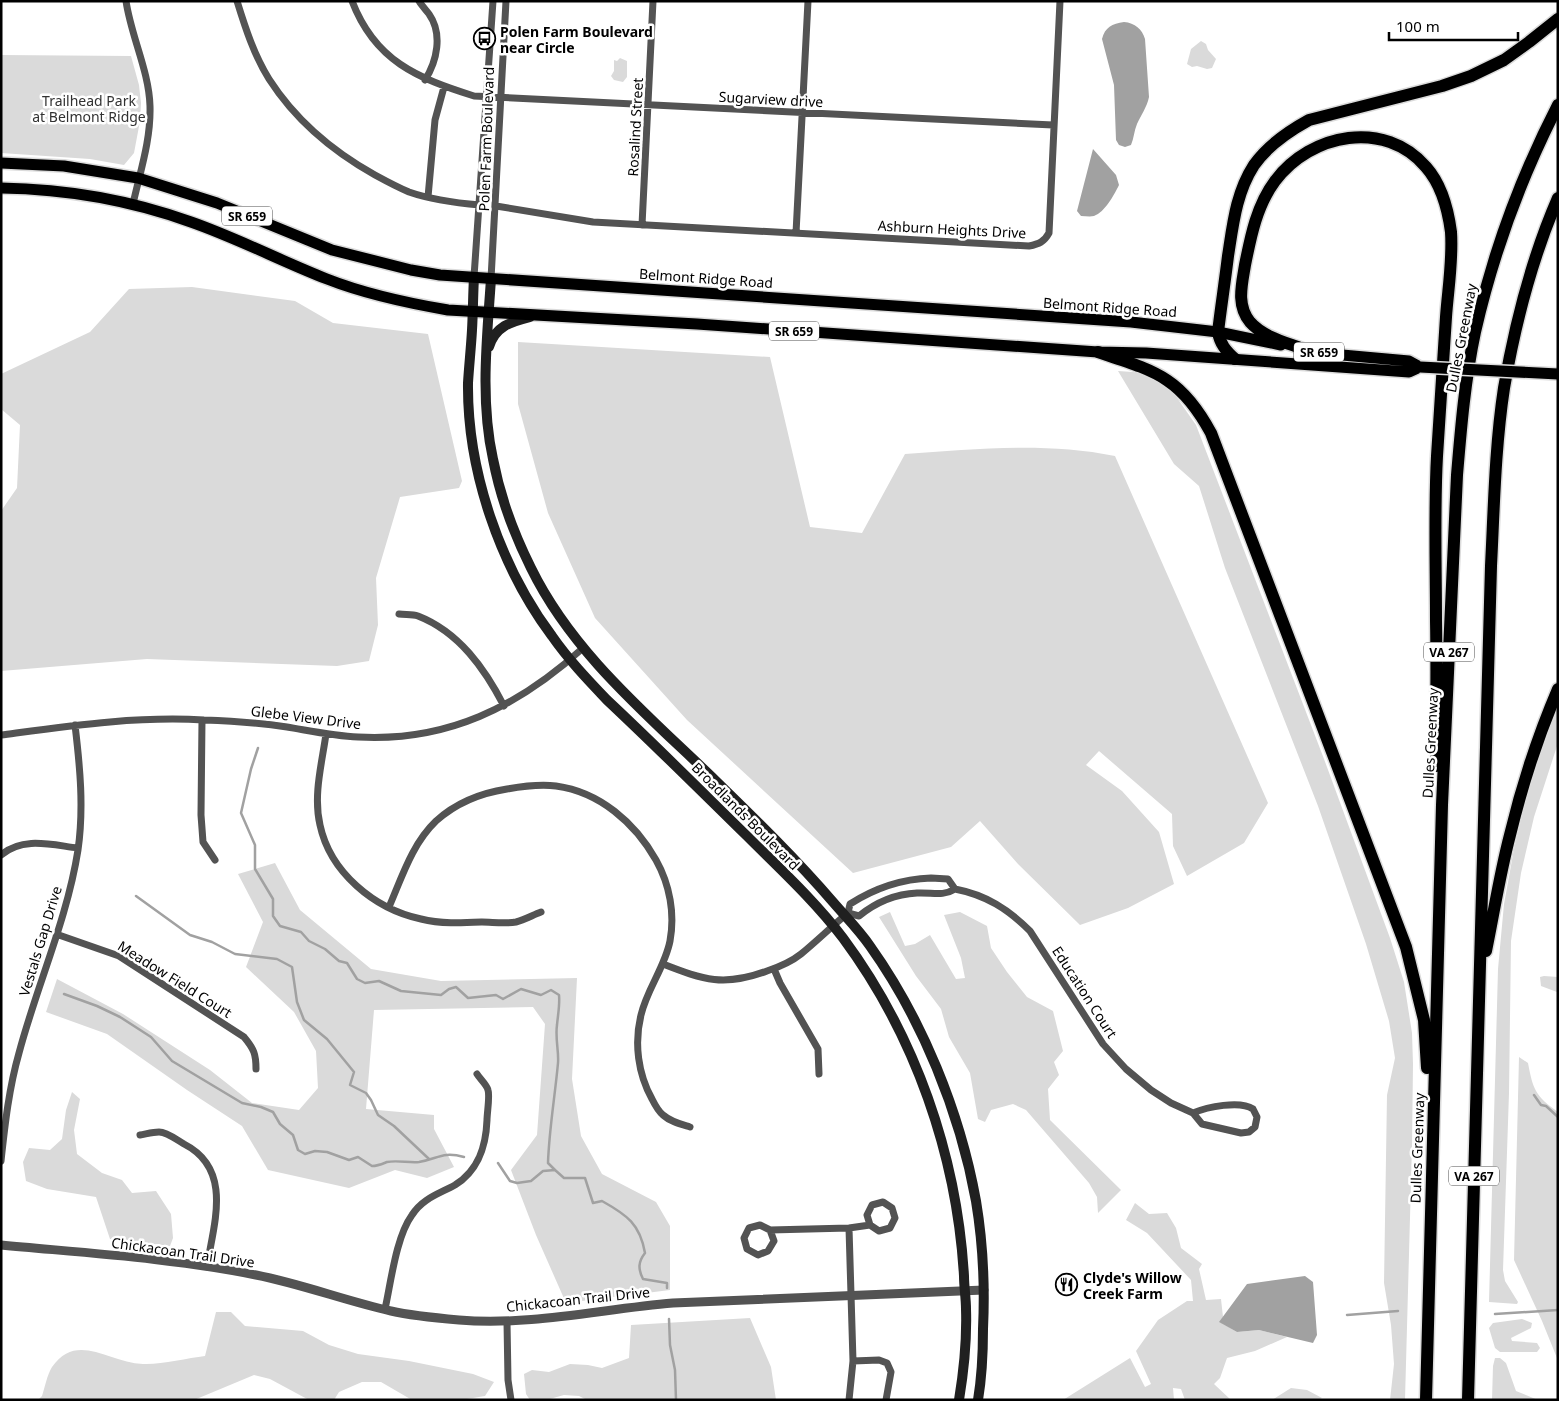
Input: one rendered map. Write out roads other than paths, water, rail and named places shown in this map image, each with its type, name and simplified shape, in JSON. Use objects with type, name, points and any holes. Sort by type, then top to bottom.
[{"type":"highway","points":[[1235,359],[1222,346],[1218,332],[1234,215],[1242,188],[1254,165],[1269,148],[1290,130],[1310,120],[1442,86],[1472,76],[1504,60],[1558,19]]},
{"type":"highway","name":"Dulles Greenway","points":[[1426,1400],[1442,804],[1456,475],[1466,386],[1475,332],[1490,274],[1505,225],[1530,163],[1558,105]]},
{"type":"highway","points":[[1308,351],[1258,330],[1250,322],[1242,308],[1241,292],[1252,226],[1275,180],[1310,149],[1331,141],[1353,136],[1383,140],[1397,145],[1416,157],[1435,179],[1444,199],[1452,253],[1435,493],[1436,767],[1442,804]]},
{"type":"highway","name":"VA 267","points":[[1469,1400],[1491,566],[1499,434],[1504,388],[1523,301],[1545,231],[1558,198]]},
{"type":"highway","points":[[1098,352],[1148,368],[1169,380],[1192,402],[1202,416],[1218,449],[1406,947],[1424,1020],[1427,1058],[1430,1215]]},
{"type":"highway","points":[[1480,980],[1500,878],[1515,816],[1533,756],[1558,689]]},
{"type":"main road","name":"Belmont Ridge Road","points":[[1,163],[64,166],[138,178],[216,203],[332,250],[411,270],[491,279],[1131,322],[1218,332],[1308,351],[1409,361],[1420,367],[1558,374]]},
{"type":"main road","name":"Belmont Ridge Road","points":[[1,188],[59,192],[133,204],[190,221],[246,243],[328,280],[411,304],[472,312],[707,325],[1098,352],[1146,353],[1409,372],[1420,367]]},
{"type":"main road","name":"Broadlands Boulevard","points":[[474,277],[468,384],[477,467],[488,510],[503,552],[532,608],[570,660],[607,700],[798,887],[844,939],[890,1012],[922,1082],[944,1150],[955,1199],[963,1259],[966,1309],[964,1373],[959,1400]]},
{"type":"main road","name":"Broadlands Boulevard","points":[[491,279],[486,356],[486,398],[490,443],[509,514],[531,568],[546,595],[583,648],[622,690],[772,836],[847,914],[900,994],[926,1045],[964,1148],[976,1201],[982,1247],[984,1290],[982,1360],[978,1400]]},
{"type":"main road","points":[[486,356],[491,340],[501,328],[514,321],[535,316]]},
{"type":"street","points":[[126,1],[150,104],[148,134],[133,204]]},
{"type":"street","points":[[237,1],[254,50],[268,78],[302,121],[321,140],[342,156],[409,192],[452,202],[480,205]]},
{"type":"street","points":[[352,1],[364,26],[392,60],[425,80],[474,96],[486,97]]},
{"type":"street","points":[[419,1],[430,14],[436,33],[435,61],[425,80]]},
{"type":"street","name":"Polen Farm Boulevard","points":[[474,277],[493,1]]},
{"type":"street","name":"Polen Farm Boulevard","points":[[491,279],[506,1]]},
{"type":"street","name":"Rosalind Street","points":[[642,224],[653,1]]},
{"type":"street","points":[[796,233],[808,1]]},
{"type":"street","name":"Ashburn Heights Drive","points":[[496,206],[569,219],[1037,245],[1045,241],[1050,233],[1060,1]]},
{"type":"street","points":[[428,197],[435,120],[444,87]]},
{"type":"street","name":"Sugarview drive","points":[[486,97],[1054,125]]},
{"type":"street","points":[[399,614],[417,616],[441,628],[457,640],[489,677],[504,706]]},
{"type":"street","name":"Glebe View Drive","points":[[1,735],[76,725],[137,720],[248,722],[326,734],[377,738],[418,734],[459,725],[504,706],[544,681],[583,648]]},
{"type":"street","points":[[202,720],[203,842],[215,860]]},
{"type":"street","name":"Vestals Gap Drive","points":[[1,1161],[8,1102],[19,1051],[73,878],[78,848],[82,797],[76,725]]},
{"type":"street","points":[[326,734],[318,794],[320,824],[324,840],[334,859],[348,878],[360,888],[389,907],[419,919],[452,923],[516,922],[541,912]]},
{"type":"street","points":[[389,907],[410,857],[436,821],[457,806],[486,793],[543,785],[570,788],[594,798],[615,811],[632,828],[655,859],[665,880],[671,910],[670,940],[663,964],[641,1014],[638,1046],[639,1062],[649,1093],[662,1114],[674,1123],[690,1127]]},
{"type":"street","points":[[1,855],[14,846],[33,842],[78,848]]},
{"type":"street","name":"Education Court","points":[[847,914],[850,904],[870,892],[902,881],[923,878],[948,880],[955,888],[990,900],[1015,916],[1030,931],[1084,1016],[1111,1054],[1151,1090],[1193,1113],[1202,1124],[1246,1133],[1253,1130],[1257,1122],[1253,1109],[1245,1105],[1205,1108],[1193,1113]]},
{"type":"street","points":[[663,964],[693,976],[722,981],[751,977],[774,969],[800,955],[847,914],[859,916],[878,903],[906,894],[946,894],[955,888]]},
{"type":"street","name":"Meadow Field Court","points":[[56,934],[119,956],[244,1037],[256,1055],[256,1069]]},
{"type":"street","points":[[774,969],[818,1049],[819,1074]]},
{"type":"street","points":[[385,1309],[402,1235],[412,1214],[431,1196],[464,1178],[479,1160],[484,1149],[488,1090],[477,1074]]},
{"type":"street","points":[[140,1134],[160,1132],[188,1146],[200,1154],[212,1172],[217,1193],[207,1266]]},
{"type":"street","points":[[770,1230],[774,1241],[768,1251],[758,1255],[747,1249],[744,1238],[749,1228],[760,1225],[770,1230],[870,1226],[879,1231],[890,1228],[895,1218],[892,1208],[883,1202],[872,1205],[867,1215],[870,1226]]},
{"type":"street","points":[[849,1228],[852,1361],[849,1400]]},
{"type":"street","name":"Chickacoan Trail Drive","points":[[1,1245],[207,1266],[257,1275],[385,1309],[425,1317],[459,1320],[507,1322],[554,1319],[637,1306],[673,1303],[984,1290]]},
{"type":"street","points":[[507,1322],[508,1380],[511,1400]]},
{"type":"street","points":[[852,1361],[879,1360],[887,1363],[891,1372],[886,1400]]},
{"type":"waterway","points":[[258,748],[241,813],[255,845],[255,869],[273,899],[273,916],[280,926],[301,932],[309,941],[325,949],[339,961],[347,963],[357,979],[365,983],[379,981],[401,991],[441,995],[449,989],[456,987],[468,998],[496,995],[503,999],[521,989],[541,995],[551,990],[559,995],[558,1063],[548,1163],[555,1170]]},
{"type":"waterway","points":[[136,896],[190,935],[212,942],[235,954],[277,959],[292,967],[297,1002],[304,1020],[327,1039],[354,1072],[350,1085],[366,1093],[378,1115],[394,1126],[429,1159]]},
{"type":"waterway","points":[[64,994],[120,1017],[151,1037],[172,1061],[242,1103],[273,1112],[280,1124],[293,1135],[298,1150],[305,1154],[315,1151],[327,1152],[349,1160],[358,1157],[372,1166],[391,1161],[419,1162],[445,1155],[464,1157]]},
{"type":"waterway","points":[[1534,1095],[1541,1105],[1546,1106],[1558,1117]]},
{"type":"waterway","points":[[498,1163],[510,1181],[517,1183],[531,1181],[543,1171],[555,1170],[564,1178],[585,1178],[593,1203],[602,1201],[619,1211],[636,1227],[645,1253],[641,1259],[640,1266],[643,1279],[667,1283],[667,1288]]},
{"type":"waterway","points":[[1495,1314],[1558,1310]]},
{"type":"waterway","points":[[1347,1315],[1398,1311]]},
{"type":"waterway","points":[[669,1319],[670,1345],[675,1370],[676,1400]]},
{"type":"place","name":"Polen Farm Boulevard near Circle","points":[[484,39]]},
{"type":"place","name":"Clyde's Willow Creek Farm","points":[[1067,1285]]},
{"type":"park label","name":"Trailhead Park at Belmont Ridge","points":[[89,108]]}]
